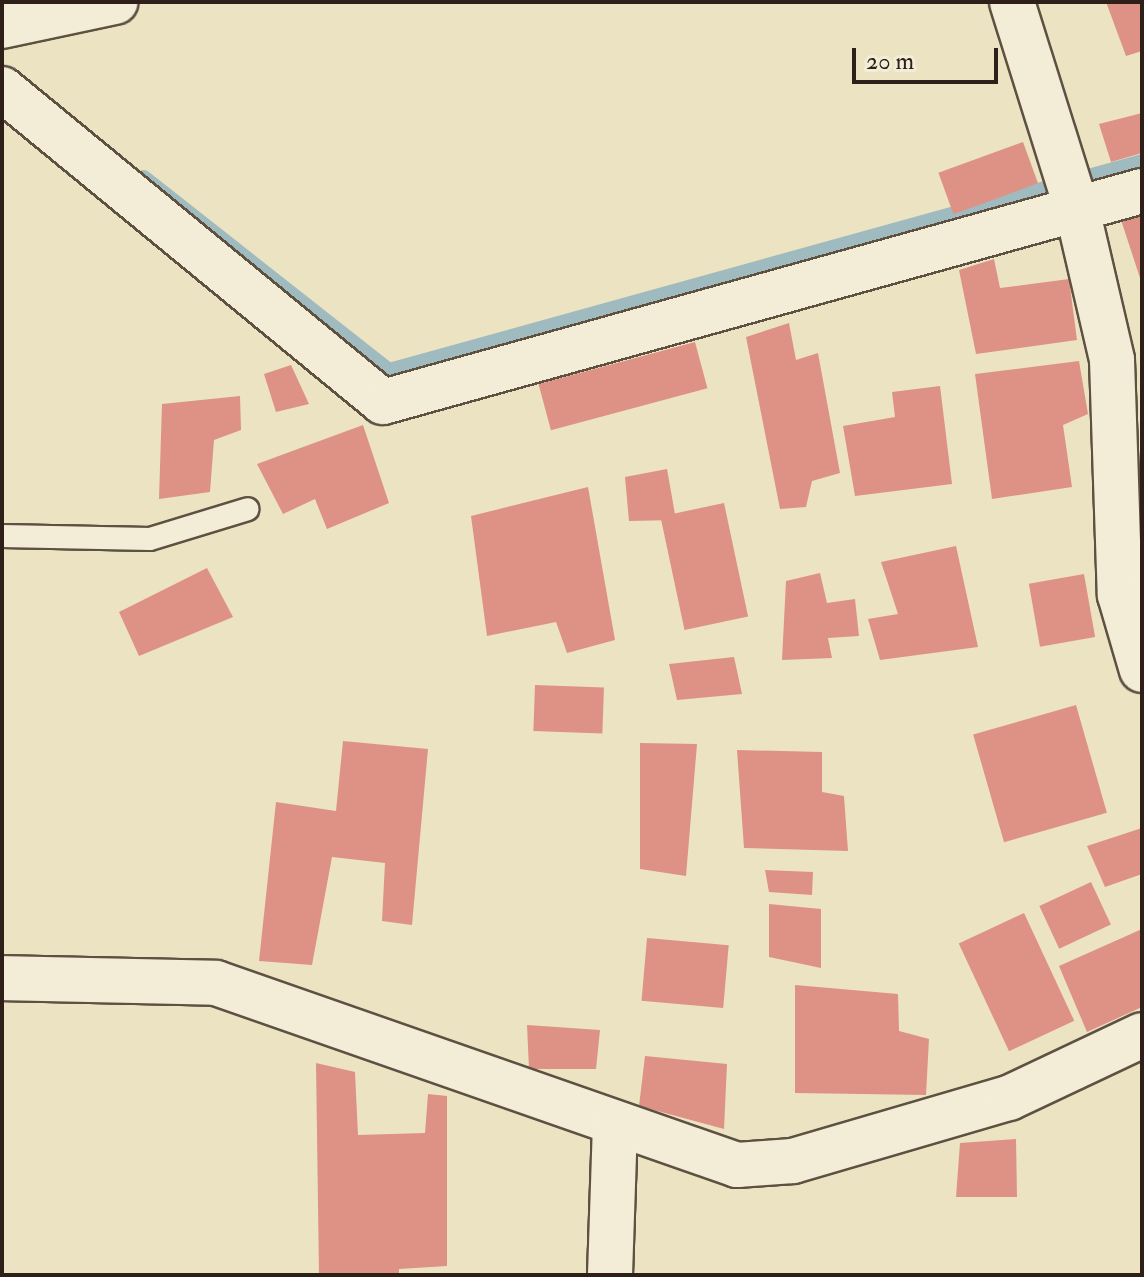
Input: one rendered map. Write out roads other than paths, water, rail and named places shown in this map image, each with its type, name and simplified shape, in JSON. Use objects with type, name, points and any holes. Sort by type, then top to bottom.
[{"type":"street","points":[[2,26],[115,2]]},
{"type":"street","points":[[1012,2],[1077,209],[1112,360],[1120,595],[1142,670]]},
{"type":"street","points":[[2,89],[383,402],[1142,191]]},
{"type":"street","points":[[2,978],[216,983],[615,1125],[737,1165],[793,1161],[1009,1098],[1142,1035]]},
{"type":"street","points":[[610,1275],[615,1125]]},
{"type":"lane","points":[[2,536],[150,539],[248,509]]},
{"type":"waterway","points":[[144,177],[389,370],[1142,161]]}]
